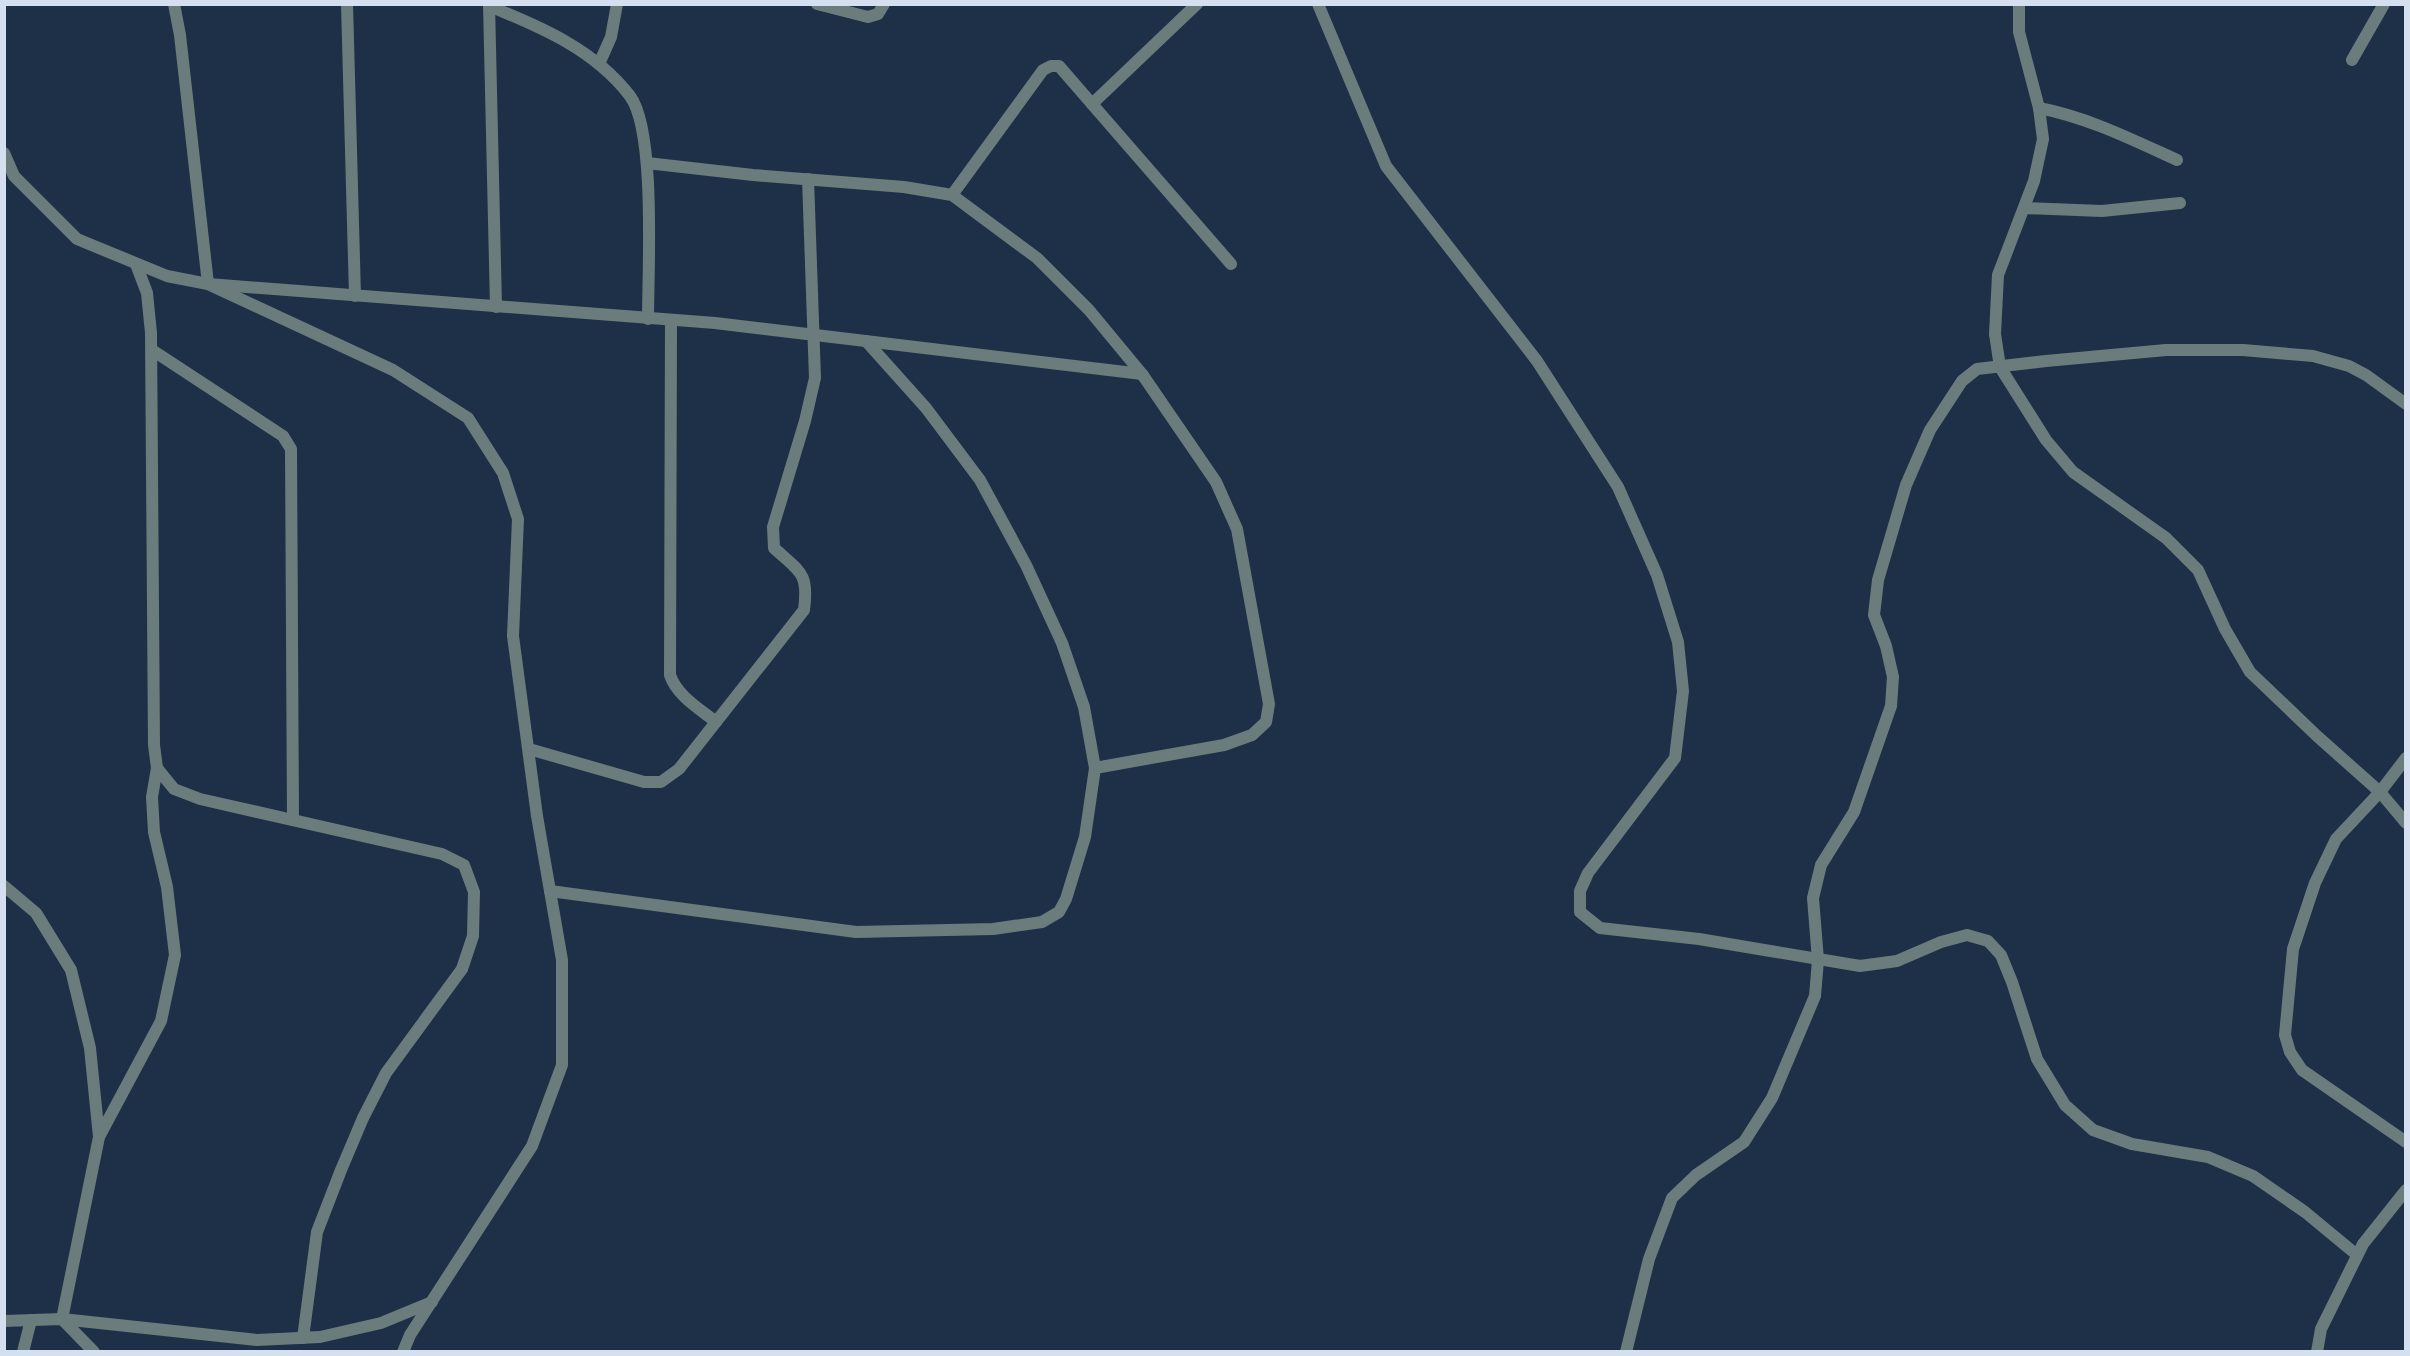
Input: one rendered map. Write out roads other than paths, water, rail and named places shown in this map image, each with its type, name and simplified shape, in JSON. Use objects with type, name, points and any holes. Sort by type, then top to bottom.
[{"type":"street","points":[[174,4],[180,35],[208,284]]},
{"type":"street","points":[[347,4],[355,296]]},
{"type":"street","points":[[599,64],[611,37],[617,4]]},
{"type":"street","points":[[817,4],[868,17],[878,14],[884,4]]},
{"type":"street","points":[[1092,104],[1197,4]]},
{"type":"street","points":[[1318,4],[1386,166],[1537,361],[1618,487],[1658,575],[1678,642],[1683,691],[1675,758],[1588,873],[1580,891],[1580,912],[1600,928],[1699,939],[1860,966],[1897,961],[1941,942],[1967,935],[1988,941],[2001,956],[2012,982],[2037,1059],[2065,1105],[2093,1130],[2132,1144],[2208,1157],[2253,1176],[2305,1212],[2357,1255]]},
{"type":"street","points":[[2019,4],[2019,32],[2039,108],[2043,139],[2034,181],[1998,275],[1995,334],[2000,367],[2046,440],[2073,472],[2166,538],[2198,570],[2225,629],[2250,672],[2380,792],[2406,823]]},
{"type":"street","points":[[2352,60],[2384,4]]},
{"type":"street","points":[[496,307],[489,5],[551,32],[599,64],[631,98],[642,124],[647,163],[648,319]]},
{"type":"street","points":[[952,195],[1043,70],[1051,66],[1059,66],[1231,264]]},
{"type":"street","points":[[2039,108],[2064,113],[2177,160]]},
{"type":"street","points":[[4,153],[14,176],[77,239],[167,276],[208,284],[670,320],[814,334],[1142,374]]},
{"type":"street","points":[[647,163],[904,187],[952,195],[1036,258],[1089,310],[1142,374],[1215,482],[1237,529],[1269,704],[1266,722],[1252,735],[1224,745],[1095,768]]},
{"type":"street","points":[[529,749],[644,782],[661,782],[679,769],[804,610],[807,589],[804,575],[774,548],[773,527],[805,421],[815,378],[808,179]]},
{"type":"street","points":[[2024,208],[2102,211],[2180,203]]},
{"type":"street","points":[[62,1319],[99,1137],[161,1022],[175,955],[167,887],[154,832],[152,796],[157,768],[154,745],[152,350],[147,293],[136,264]]},
{"type":"street","points":[[208,284],[393,369],[468,418],[503,473],[518,519],[513,636],[562,960],[562,1065],[532,1146],[410,1335],[403,1352]]},
{"type":"street","points":[[670,320],[670,675],[679,692],[716,722]]},
{"type":"street","points":[[550,891],[856,932],[993,929],[1042,922],[1059,912],[1066,899],[1085,837],[1095,768],[1084,707],[1062,643],[1026,565],[980,480],[926,408],[866,341]]},
{"type":"street","points":[[152,350],[283,436],[291,449],[292,820]]},
{"type":"street","points":[[1626,1352],[1649,1259],[1672,1198],[1696,1175],[1744,1142],[1772,1098],[1815,996],[1818,960],[1813,898],[1821,865],[1854,812],[1891,706],[1893,677],[1886,646],[1874,615],[1878,580],[1906,484],[1930,430],[1962,381],[1977,369],[2046,361],[2166,350],[2243,350],[2313,356],[2349,366],[2366,375],[2406,404]]},
{"type":"street","points":[[2406,758],[2380,792],[2336,838],[2315,883],[2293,949],[2285,1035],[2290,1052],[2302,1070],[2406,1142]]},
{"type":"street","points":[[157,768],[174,789],[200,799],[442,854],[464,865],[474,892],[473,936],[462,969],[386,1073],[363,1118],[317,1232],[303,1338]]},
{"type":"street","points":[[4,886],[36,913],[72,970],[90,1048],[99,1137]]},
{"type":"street","points":[[2317,1352],[2321,1329],[2363,1244],[2406,1190]]},
{"type":"street","points":[[4,1321],[62,1319],[257,1340],[303,1338],[320,1337],[381,1323],[433,1302]]},
{"type":"street","points":[[62,1319],[94,1352]]},
{"type":"street","points":[[23,1352],[31,1320]]}]
